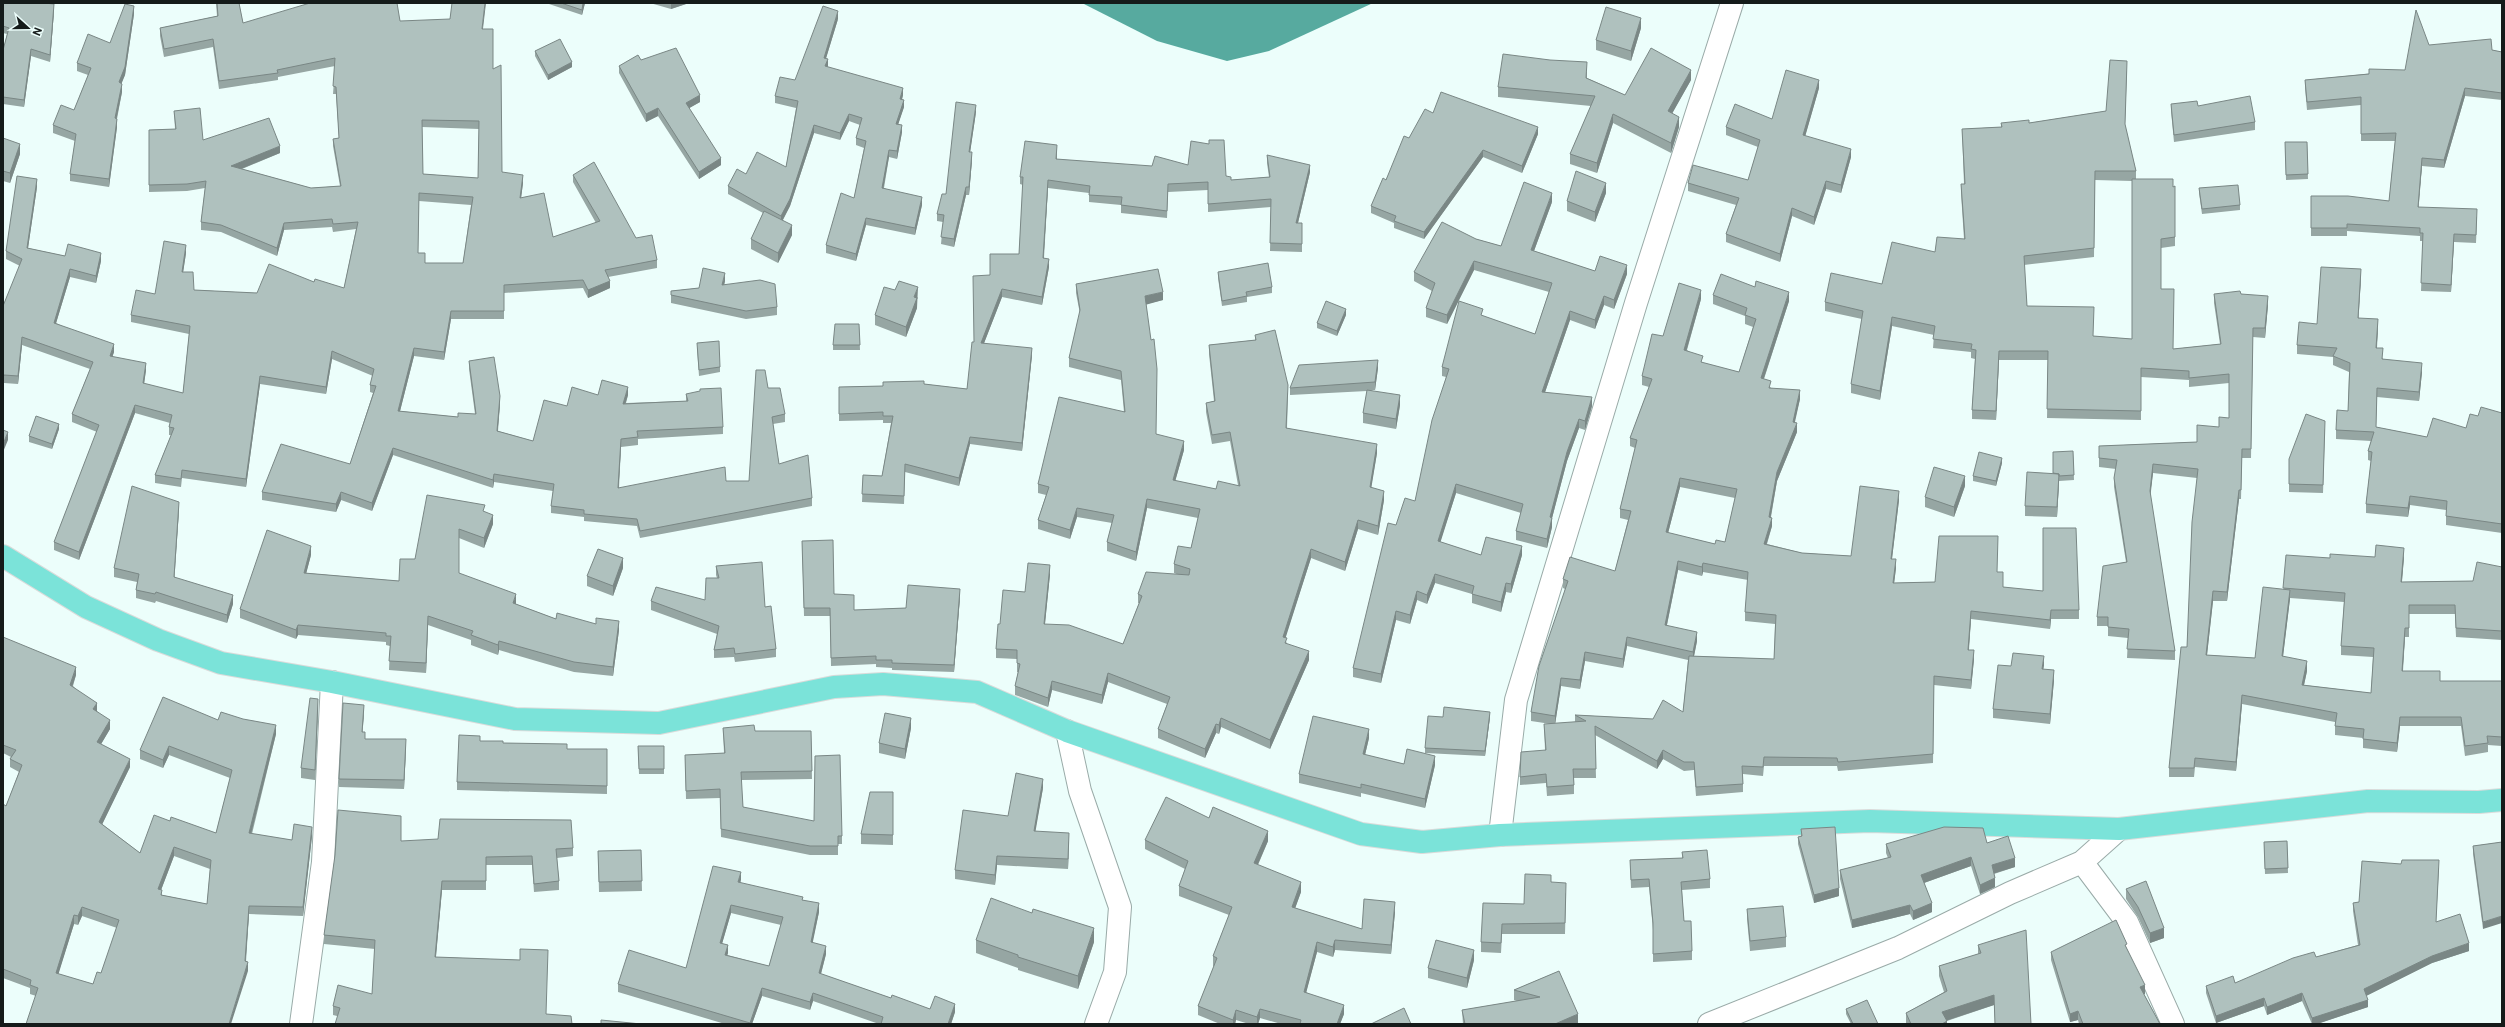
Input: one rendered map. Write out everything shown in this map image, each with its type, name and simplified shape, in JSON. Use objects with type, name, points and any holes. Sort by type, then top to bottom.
[{"type":"main road","points":[[3,556],[86,607],[158,640],[221,663],[332,682],[515,719],[659,723],[834,687],[883,684],[977,692],[1068,731],[1361,834],[1422,842],[1500,835],[1870,820],[2119,829],[2368,801],[2479,802],[2502,800]]},
{"type":"street","points":[[1500,835],[1516,700],[1636,303],[1732,3]]},
{"type":"street","points":[[301,1024],[323,862],[332,682]]},
{"type":"street","points":[[1068,731],[1080,791],[1120,907],[1116,972],[1096,1024]]},
{"type":"street","points":[[1708,1024],[1898,948],[2010,892],[2082,862],[2119,829]]},
{"type":"street","points":[[2082,862],[2128,922],[2173,1024]]},
{"type":"shaded area","points":[[1082,3],[1373,3],[1269,51],[1227,61],[1157,41]]},
{"type":"building","points":[[3,3],[54,4],[50,55],[31,49],[24,100],[3,97],[3,50],[9,28],[3,26]]},
{"type":"building","points":[[217,3],[239,3],[243,23],[310,3],[397,3],[400,21],[450,19],[452,3],[485,3],[482,29],[493,29],[493,69],[501,65],[502,172],[523,175],[520,198],[544,193],[553,237],[600,221],[573,175],[594,162],[636,238],[652,235],[657,260],[605,270],[610,281],[588,290],[583,280],[504,285],[504,311],[451,311],[444,352],[414,348],[398,411],[458,417],[458,413],[476,414],[469,361],[494,357],[500,396],[497,431],[533,441],[544,400],[567,406],[572,387],[598,395],[602,380],[628,387],[623,404],[688,401],[686,394],[700,391],[700,389],[721,388],[723,427],[637,431],[638,437],[621,439],[618,488],[725,467],[726,481],[749,481],[756,370],[765,370],[768,388],[780,388],[785,414],[772,417],[779,464],[808,455],[812,498],[640,531],[637,519],[584,514],[584,510],[551,506],[554,484],[494,474],[493,480],[393,448],[372,503],[341,492],[336,504],[262,492],[281,444],[350,464],[376,386],[370,385],[374,369],[332,351],[326,387],[260,376],[246,479],[182,470],[181,479],[155,475],[174,428],[169,427],[172,415],[135,405],[79,552],[54,542],[99,425],[72,414],[93,362],[22,337],[18,376],[4,375],[3,378],[3,306],[22,259],[6,251],[17,176],[37,179],[27,248],[65,256],[68,244],[101,253],[96,276],[70,269],[54,323],[114,344],[110,356],[146,363],[143,383],[183,393],[190,326],[131,315],[136,290],[155,294],[164,241],[186,245],[182,272],[193,272],[194,290],[257,293],[269,264],[314,282],[315,279],[344,288],[358,222],[333,224],[332,219],[284,223],[277,248],[221,225],[201,222],[206,181],[187,184],[149,185],[149,130],[176,129],[174,111],[200,108],[203,140],[269,118],[280,146],[231,166],[311,188],[341,186],[333,139],[339,138],[336,87],[333,86],[335,58],[277,70],[278,73],[219,81],[213,39],[164,49],[160,28],[218,16]],"holes":[[[422,120],[479,121],[478,178],[423,174]],[[419,193],[473,197],[463,263],[425,263],[425,253],[418,253]]]},
{"type":"building","points":[[561,3],[583,3],[582,10]]},
{"type":"building","points":[[125,4],[134,6],[125,67],[119,82],[122,84],[115,118],[117,119],[109,179],[70,174],[76,134],[53,125],[61,105],[74,110],[91,68],[77,63],[88,34],[110,43]]},
{"type":"building","points":[[823,6],[838,11],[824,58],[828,59],[825,66],[903,88],[900,99],[904,100],[896,124],[902,125],[897,151],[889,150],[882,188],[922,197],[915,228],[866,218],[856,254],[826,245],[841,193],[854,198],[866,141],[856,138],[862,118],[849,114],[840,133],[814,125],[790,199],[781,216],[728,186],[737,169],[746,174],[757,152],[786,167],[798,101],[775,96],[780,77],[795,80]]},
{"type":"building","points":[[1606,7],[1641,18],[1631,51],[1596,40]]},
{"type":"building","points":[[2416,10],[2429,45],[2491,39],[2492,50],[2502,52],[2502,93],[2465,88],[2444,160],[2422,158],[2418,207],[2477,209],[2476,235],[2454,234],[2451,285],[2421,283],[2423,233],[2420,233],[2420,228],[2347,224],[2347,228],[2311,228],[2311,196],[2348,196],[2389,201],[2396,133],[2361,134],[2361,97],[2307,102],[2305,80],[2369,74],[2369,69],[2405,70]]},
{"type":"building","points":[[560,39],[572,62],[548,75],[535,51]]},
{"type":"building","points":[[676,48],[700,95],[686,103],[721,158],[699,172],[658,108],[646,114],[619,66],[638,55],[641,60]]},
{"type":"building","points":[[1651,48],[1691,70],[1668,111],[1679,117],[1671,143],[1613,114],[1597,163],[1570,154],[1595,96],[1498,87],[1503,54],[1550,60],[1587,62],[1586,78],[1625,95]]},
{"type":"building","points":[[2110,60],[2127,61],[2125,124],[2136,171],[2095,171],[2094,248],[2024,256],[2027,306],[2094,307],[2093,336],[2132,339],[2132,179],[2173,179],[2173,187],[2175,186],[2175,237],[2161,239],[2161,289],[2174,289],[2173,349],[2221,344],[2214,294],[2240,291],[2241,294],[2268,296],[2265,328],[2253,328],[2251,449],[2242,449],[2241,490],[2239,490],[2227,592],[2213,591],[2206,655],[2255,658],[2263,587],[2290,590],[2282,656],[2307,661],[2302,685],[2371,693],[2374,648],[2341,646],[2345,593],[2283,588],[2286,555],[2330,558],[2330,554],[2375,557],[2376,545],[2404,548],[2401,582],[2473,581],[2477,562],[2502,567],[2502,631],[2456,628],[2455,605],[2409,605],[2409,628],[2405,628],[2402,671],[2440,671],[2440,681],[2502,681],[2502,737],[2487,736],[2488,743],[2465,746],[2461,717],[2400,717],[2397,743],[2363,739],[2364,729],[2335,726],[2337,713],[2242,695],[2236,762],[2195,758],[2194,768],[2169,768],[2181,647],[2187,647],[2192,522],[2198,469],[2153,464],[2150,491],[2175,651],[2127,649],[2129,629],[2108,627],[2108,617],[2097,617],[2103,566],[2127,562],[2114,478],[2117,460],[2099,458],[2099,446],[2197,442],[2197,425],[2219,427],[2219,417],[2229,418],[2229,374],[2189,378],[2189,371],[2141,368],[2141,411],[2047,409],[2048,351],[1999,351],[1996,411],[1972,410],[1976,350],[1971,349],[1972,344],[1933,339],[1935,326],[1892,317],[1880,391],[1851,384],[1863,311],[1825,302],[1831,273],[1882,284],[1892,242],[1935,252],[1937,237],[1965,239],[1961,184],[1965,184],[1962,129],[2002,127],[2001,123],[2029,120],[2029,123],[2106,111]]},
{"type":"building","points":[[1786,70],[1819,80],[1803,135],[1851,149],[1841,185],[1826,181],[1814,217],[1792,208],[1780,254],[1726,234],[1739,198],[1688,183],[1693,165],[1748,180],[1760,140],[1726,127],[1735,104],[1772,119]]},
{"type":"building","points":[[1441,92],[1538,127],[1522,166],[1483,150],[1424,232],[1394,221],[1396,216],[1371,206],[1383,178],[1386,180],[1404,136],[1409,138],[1425,109],[1433,113]]},
{"type":"building","points":[[2250,96],[2255,122],[2174,135],[2171,104],[2197,101],[2198,106]]},
{"type":"building","points":[[956,102],[976,105],[969,152],[972,152],[969,187],[966,187],[954,239],[941,237],[944,215],[937,214],[942,194],[946,194]]},
{"type":"building","points":[[3,138],[20,144],[10,173],[3,171]]},
{"type":"building","points":[[1209,140],[1224,140],[1226,176],[1231,177],[1231,180],[1270,177],[1267,155],[1310,165],[1296,223],[1302,223],[1302,244],[1270,243],[1271,199],[1208,204],[1208,182],[1168,184],[1167,211],[1121,205],[1122,197],[1089,195],[1090,186],[1048,180],[1043,258],[1049,259],[1042,297],[1002,289],[981,343],[1032,348],[1022,443],[970,437],[959,478],[905,464],[904,496],[862,494],[863,475],[882,476],[893,416],[883,416],[883,412],[839,414],[839,387],[883,386],[883,382],[924,381],[924,384],[967,389],[972,342],[974,342],[973,276],[990,275],[990,254],[1019,254],[1023,177],[1020,177],[1025,141],[1057,145],[1056,159],[1152,166],[1155,156],[1188,165],[1191,141],[1209,144]]},
{"type":"building","points":[[2285,142],[2307,142],[2308,174],[2286,175]]},
{"type":"building","points":[[1576,171],[1606,183],[1595,212],[1567,201]]},
{"type":"building","points":[[1524,182],[1552,193],[1531,250],[1595,271],[1600,256],[1627,265],[1614,300],[1604,296],[1595,320],[1570,311],[1542,392],[1592,397],[1585,421],[1579,419],[1567,452],[1550,517],[1552,518],[1547,539],[1516,531],[1523,504],[1456,484],[1438,541],[1481,555],[1486,537],[1522,546],[1511,584],[1506,583],[1501,602],[1472,594],[1474,586],[1435,574],[1427,595],[1417,591],[1410,615],[1396,611],[1381,674],[1353,668],[1388,523],[1396,525],[1405,498],[1415,501],[1432,420],[1449,369],[1442,367],[1459,301],[1483,309],[1481,315],[1535,334],[1552,283],[1474,261],[1447,315],[1426,308],[1435,283],[1414,272],[1442,222],[1476,239],[1501,246]]},
{"type":"building","points":[[2238,185],[2240,205],[2202,209],[2199,188]]},
{"type":"building","points":[[764,211],[792,225],[778,253],[751,239]]},
{"type":"building","points":[[1268,263],[1272,287],[1246,292],[1247,296],[1222,301],[1218,272]]},
{"type":"building","points":[[2321,267],[2361,269],[2358,318],[2378,319],[2376,348],[2383,348],[2382,359],[2422,363],[2419,392],[2377,388],[2376,427],[2427,437],[2433,418],[2466,428],[2470,414],[2478,416],[2481,407],[2502,413],[2502,524],[2446,516],[2447,501],[2410,496],[2408,508],[2366,504],[2372,452],[2368,451],[2374,432],[2336,430],[2337,410],[2348,411],[2350,363],[2333,356],[2337,348],[2297,345],[2299,322],[2317,324]]},
{"type":"building","points":[[703,268],[725,273],[722,285],[760,280],[775,284],[777,307],[746,311],[671,295],[671,291],[699,288]]},
{"type":"building","points":[[1158,269],[1163,292],[1145,296],[1151,340],[1154,339],[1157,369],[1156,434],[1184,441],[1173,480],[1216,489],[1218,481],[1240,486],[1230,432],[1212,435],[1206,403],[1215,401],[1209,345],[1256,340],[1255,335],[1275,330],[1288,385],[1286,428],[1377,444],[1370,487],[1384,491],[1378,526],[1358,520],[1345,562],[1311,549],[1283,637],[1287,638],[1285,643],[1309,651],[1270,740],[1221,718],[1219,725],[1216,724],[1205,749],[1158,729],[1170,697],[1108,673],[1102,695],[1052,681],[1048,698],[1015,686],[1020,664],[1017,663],[1017,650],[996,649],[1003,590],[1025,592],[1028,563],[1050,565],[1044,624],[1069,625],[1123,644],[1142,596],[1138,594],[1146,572],[1189,575],[1190,569],[1174,564],[1178,546],[1191,548],[1200,509],[1147,499],[1136,552],[1107,542],[1114,515],[1077,508],[1070,530],[1038,520],[1049,487],[1038,484],[1059,397],[1125,412],[1121,371],[1069,358],[1080,310],[1076,284]]},
{"type":"building","points":[[1721,274],[1755,287],[1756,281],[1789,292],[1761,378],[1771,381],[1769,388],[1800,390],[1793,422],[1797,423],[1777,472],[1769,517],[1772,518],[1764,544],[1802,553],[1851,556],[1860,486],[1899,491],[1891,559],[1896,559],[1893,583],[1935,582],[1939,536],[1998,536],[1997,572],[2003,572],[2003,587],[2043,591],[2043,528],[2076,528],[2079,610],[2051,610],[2050,620],[1971,611],[1968,650],[1974,650],[1971,680],[1934,676],[1933,754],[1838,762],[1837,758],[1764,757],[1763,767],[1742,766],[1743,784],[1696,787],[1694,762],[1684,762],[1663,750],[1657,761],[1595,726],[1596,769],[1573,769],[1574,785],[1547,787],[1546,774],[1520,777],[1521,752],[1546,750],[1544,724],[1586,721],[1575,715],[1653,719],[1663,700],[1683,712],[1689,656],[1774,659],[1776,615],[1745,612],[1748,572],[1703,563],[1702,567],[1678,561],[1665,625],[1697,632],[1693,652],[1627,637],[1623,659],[1585,652],[1580,680],[1561,678],[1555,716],[1531,712],[1539,666],[1568,581],[1563,579],[1570,557],[1615,571],[1631,511],[1620,509],[1637,440],[1630,438],[1652,379],[1642,376],[1652,334],[1663,336],[1679,283],[1701,290],[1684,350],[1703,356],[1701,362],[1739,372],[1756,319],[1745,315],[1747,308],[1713,295]],"holes":[[[1680,478],[1737,489],[1725,542],[1716,540],[1715,544],[1666,532]]]},
{"type":"building","points":[[899,281],[918,287],[914,297],[917,298],[906,327],[875,315],[884,287],[895,290]]},
{"type":"building","points":[[1326,301],[1346,309],[1337,331],[1317,323]]},
{"type":"building","points":[[835,324],[859,324],[860,345],[833,345]]},
{"type":"building","points":[[719,341],[720,367],[699,370],[697,343]]},
{"type":"building","points":[[1378,360],[1375,382],[1290,388],[1299,365]]},
{"type":"building","points":[[1367,390],[1400,395],[1396,419],[1363,413]]},
{"type":"building","points":[[2306,414],[2325,421],[2323,485],[2289,484],[2289,459]]},
{"type":"building","points":[[36,416],[59,424],[52,444],[29,436]]},
{"type":"building","points":[[3,430],[8,432],[3,444]]},
{"type":"building","points":[[2073,451],[2074,475],[2059,476],[2059,474],[2053,473],[2053,452]]},
{"type":"building","points":[[1979,452],[2002,458],[1996,481],[1973,476]]},
{"type":"building","points":[[1934,467],[1965,476],[1954,507],[1925,497]]},
{"type":"building","points":[[2027,472],[2059,474],[2057,507],[2025,506]]},
{"type":"building","points":[[132,486],[179,502],[174,577],[233,595],[227,615],[156,592],[155,594],[136,590],[139,574],[114,568]]},
{"type":"building","points":[[427,495],[485,505],[483,511],[493,515],[484,538],[459,529],[459,573],[516,594],[513,603],[556,619],[557,613],[596,624],[596,618],[619,621],[613,667],[574,662],[499,641],[498,645],[471,635],[473,631],[428,616],[426,663],[389,661],[391,636],[386,636],[386,633],[298,625],[296,630],[240,609],[267,530],[311,546],[304,573],[399,581],[400,559],[415,559]]},
{"type":"building","points":[[833,540],[834,594],[854,595],[854,610],[906,608],[908,585],[960,589],[954,665],[892,663],[892,660],[876,660],[876,656],[831,658],[830,608],[804,608],[802,541]]},
{"type":"building","points":[[598,549],[623,558],[613,586],[587,576]]},
{"type":"building","points":[[762,562],[765,607],[771,606],[776,649],[735,654],[734,648],[714,650],[719,626],[651,601],[656,587],[705,600],[706,578],[719,578],[716,566]]},
{"type":"building","points":[[3,637],[76,667],[70,685],[97,703],[93,709],[110,720],[97,742],[130,759],[99,822],[140,853],[154,815],[170,821],[171,817],[216,833],[232,770],[169,746],[163,760],[140,750],[163,697],[218,720],[221,712],[243,719],[276,725],[249,833],[292,840],[294,824],[312,827],[303,907],[249,906],[245,961],[248,962],[229,1024],[26,1024],[38,988],[30,985],[31,980],[3,969],[3,804],[6,806],[22,765],[10,759],[16,750],[3,745]],"holes":[[[174,847],[211,860],[207,904],[161,895],[162,890],[158,889]],[[82,907],[119,920],[101,973],[97,972],[93,984],[56,973],[74,915],[78,916]]]},
{"type":"building","points":[[2013,653],[2044,656],[2042,669],[2054,670],[2050,714],[1993,709],[1998,665],[2011,666]]},
{"type":"building","points":[[310,698],[318,699],[315,770],[301,768]]},
{"type":"building","points":[[343,703],[364,705],[362,732],[365,732],[365,739],[406,739],[404,780],[339,779]]},
{"type":"building","points":[[1444,707],[1490,712],[1485,751],[1425,748],[1428,716],[1443,717]]},
{"type":"building","points":[[885,713],[911,718],[905,749],[879,743]]},
{"type":"building","points":[[1313,716],[1369,729],[1363,754],[1404,764],[1407,749],[1435,756],[1425,799],[1361,784],[1361,788],[1299,774]]},
{"type":"building","points":[[754,725],[755,731],[811,731],[812,771],[741,772],[743,807],[814,821],[815,756],[840,755],[842,836],[838,836],[838,846],[810,846],[721,829],[720,789],[686,791],[685,755],[725,753],[723,728]]},
{"type":"building","points":[[459,735],[480,736],[480,741],[503,741],[503,743],[567,744],[567,749],[607,749],[607,786],[457,782]]},
{"type":"building","points":[[638,746],[664,746],[664,769],[639,769]]},
{"type":"building","points":[[1016,773],[1043,779],[1034,831],[1069,833],[1068,859],[997,856],[995,875],[955,870],[963,810],[1008,816]]},
{"type":"building","points":[[870,792],[893,792],[893,835],[861,834]]},
{"type":"building","points":[[1166,797],[1209,818],[1213,807],[1268,831],[1254,863],[1301,882],[1292,907],[1362,929],[1364,899],[1395,902],[1391,945],[1335,940],[1333,947],[1317,942],[1304,992],[1344,1005],[1337,1024],[1300,1024],[1301,1020],[1260,1009],[1257,1017],[1236,1010],[1233,1020],[1198,1006],[1217,958],[1213,956],[1232,907],[1179,886],[1188,861],[1145,840]]},
{"type":"building","points":[[338,810],[401,816],[401,841],[438,839],[440,819],[571,820],[573,848],[556,849],[559,881],[534,884],[532,856],[486,857],[486,881],[442,881],[435,957],[520,960],[520,949],[548,950],[546,1014],[571,1016],[572,1024],[335,1024],[340,1008],[333,1006],[338,985],[372,994],[375,940],[324,935],[335,855]]},
{"type":"building","points":[[1835,827],[1839,888],[1814,895],[1798,837],[1802,836],[1801,829]]},
{"type":"building","points":[[1944,827],[1983,828],[1987,843],[2008,836],[2015,858],[1992,865],[1995,878],[1980,885],[1971,857],[1921,875],[1932,903],[1913,911],[1910,905],[1852,920],[1840,870],[1891,857],[1886,844]]},
{"type":"building","points":[[2287,841],[2288,868],[2265,869],[2264,842]]},
{"type":"building","points":[[2502,842],[2502,916],[2483,922],[2473,846]]},
{"type":"building","points":[[641,850],[642,881],[599,882],[598,851]]},
{"type":"building","points":[[1707,850],[1710,879],[1681,882],[1684,921],[1691,921],[1692,951],[1653,954],[1653,923],[1649,879],[1631,880],[1630,860],[1683,858],[1682,852]]},
{"type":"building","points":[[2402,860],[2439,860],[2436,922],[2460,914],[2469,943],[2432,956],[2364,989],[2368,1000],[2312,1018],[2302,993],[2267,1007],[2264,998],[2216,1016],[2206,986],[2233,976],[2235,983],[2293,958],[2314,952],[2316,957],[2360,945],[2353,903],[2359,902],[2362,861],[2401,864]]},
{"type":"building","points":[[713,866],[741,872],[738,882],[803,897],[802,900],[819,903],[811,942],[826,946],[819,973],[891,998],[892,995],[930,1009],[935,996],[955,1004],[948,1024],[881,1024],[883,1017],[813,993],[810,1002],[762,988],[750,1023],[618,984],[629,950],[686,968]],"holes":[[[731,905],[783,917],[769,966],[725,955],[728,945],[720,943]]]},
{"type":"building","points":[[1525,874],[1551,875],[1551,882],[1566,883],[1565,923],[1502,924],[1501,943],[1481,942],[1483,903],[1524,904]]},
{"type":"building","points":[[2146,881],[2164,928],[2150,933],[2138,907],[2126,889]]},
{"type":"building","points":[[991,898],[1032,913],[1033,909],[1094,928],[1078,976],[1018,957],[1018,955],[976,940]]},
{"type":"building","points":[[1783,906],[1786,937],[1750,941],[1747,909]]},
{"type":"building","points":[[2116,920],[2127,944],[2125,945],[2145,985],[2140,987],[2160,1024],[2083,1024],[2078,1011],[2070,1014],[2051,952]]},
{"type":"building","points":[[2026,930],[2031,1024],[1995,1024],[1994,995],[1942,1012],[1947,1021],[1942,1024],[1911,1024],[1906,1013],[1947,991],[1939,966],[1981,953],[1978,945]]},
{"type":"building","points":[[1436,940],[1474,950],[1467,978],[1428,968]]},
{"type":"building","points":[[1559,971],[1578,1014],[1555,1024],[1465,1024],[1462,1010],[1540,997],[1514,990]]},
{"type":"building","points":[[1867,1000],[1878,1024],[1853,1024],[1846,1009]]},
{"type":"building","points":[[1404,1008],[1411,1024],[1371,1024]]},
{"type":"building","points":[[601,1020],[641,1024],[601,1024]]}]
